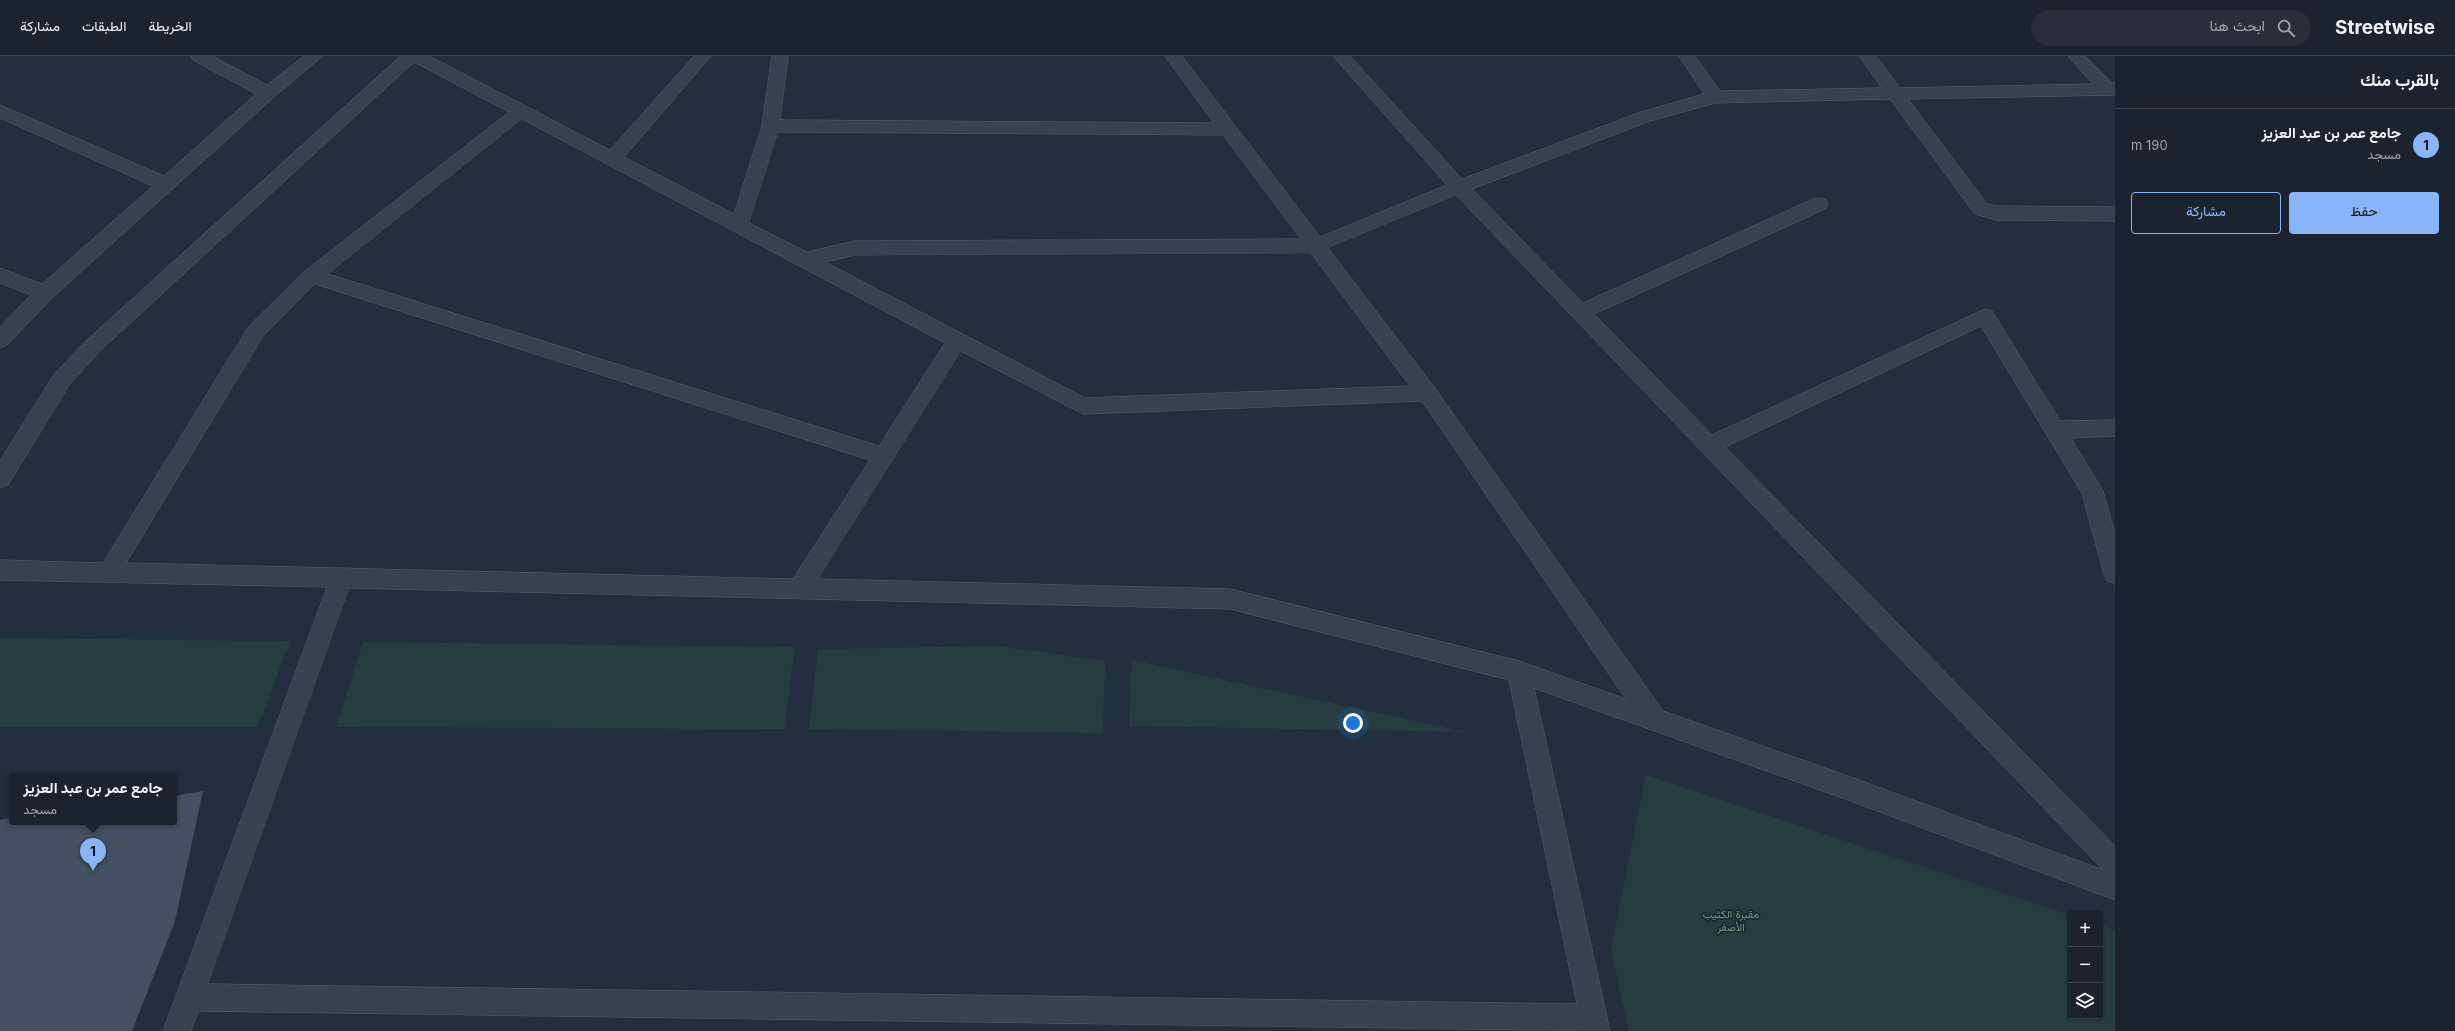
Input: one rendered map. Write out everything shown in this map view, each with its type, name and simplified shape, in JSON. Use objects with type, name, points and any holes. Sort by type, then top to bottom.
[{"type":"street","points":[[199,56],[268,93]]},
{"type":"street","points":[[0,340],[45,293],[268,93],[315,56]]},
{"type":"street","points":[[0,479],[62,379],[94,345],[411,56]]},
{"type":"street","points":[[416,56],[1082,406],[1427,393]]},
{"type":"street","points":[[612,159],[703,56]]},
{"type":"street","points":[[739,226],[771,126],[780,56]]},
{"type":"street","points":[[1174,56],[1427,393],[1654,720]]},
{"type":"street","points":[[1341,56],[1459,187],[2115,864]]},
{"type":"street","points":[[1687,56],[1715,97]]},
{"type":"street","points":[[1867,56],[1981,209],[1997,213],[2115,214]]},
{"type":"street","points":[[2076,56],[2111,89]]},
{"type":"street","points":[[804,260],[855,248],[1316,246],[1459,187],[1644,117],[1715,97],[2111,89]]},
{"type":"street","points":[[0,111],[167,184]]},
{"type":"street","points":[[109,572],[256,331],[312,276],[521,111]]},
{"type":"street","points":[[771,126],[1228,129]]},
{"type":"street","points":[[1581,312],[1819,204]]},
{"type":"street","points":[[0,275],[45,293]]},
{"type":"street","points":[[312,276],[884,456]]},
{"type":"street","points":[[1710,446],[1985,316],[2092,491],[2115,574]]},
{"type":"street","points":[[800,588],[958,340]]},
{"type":"street","points":[[2054,430],[2115,428]]},
{"type":"street","points":[[0,570],[1230,599],[1519,672],[1848,788],[2115,887]]},
{"type":"street","points":[[177,1031],[342,577]]},
{"type":"street","points":[[190,997],[1594,1025],[1519,672]]},
{"type":"green space","points":[[0,638],[290,641],[258,727],[0,727]]},
{"type":"green space","points":[[363,642],[795,647],[784,729],[336,727]]},
{"type":"green space","points":[[999,646],[1105,661],[1103,733],[809,729],[818,649]]},
{"type":"green space","points":[[1132,660],[1466,732],[1129,726]]},
{"type":"green space","name":"مقبرة الكثيب الأصفر","points":[[1646,775],[2067,914],[2067,1019],[2103,1019],[2103,926],[2115,930],[2115,1031],[1629,1031],[1611,950]]},
{"type":"building","points":[[203,791],[175,921],[132,1031],[0,1031],[0,820],[9,818],[9,825],[177,825],[177,795]]},
{"type":"place","name":"جامع عمر بن عبد العزيز","points":[[93,871]]}]
